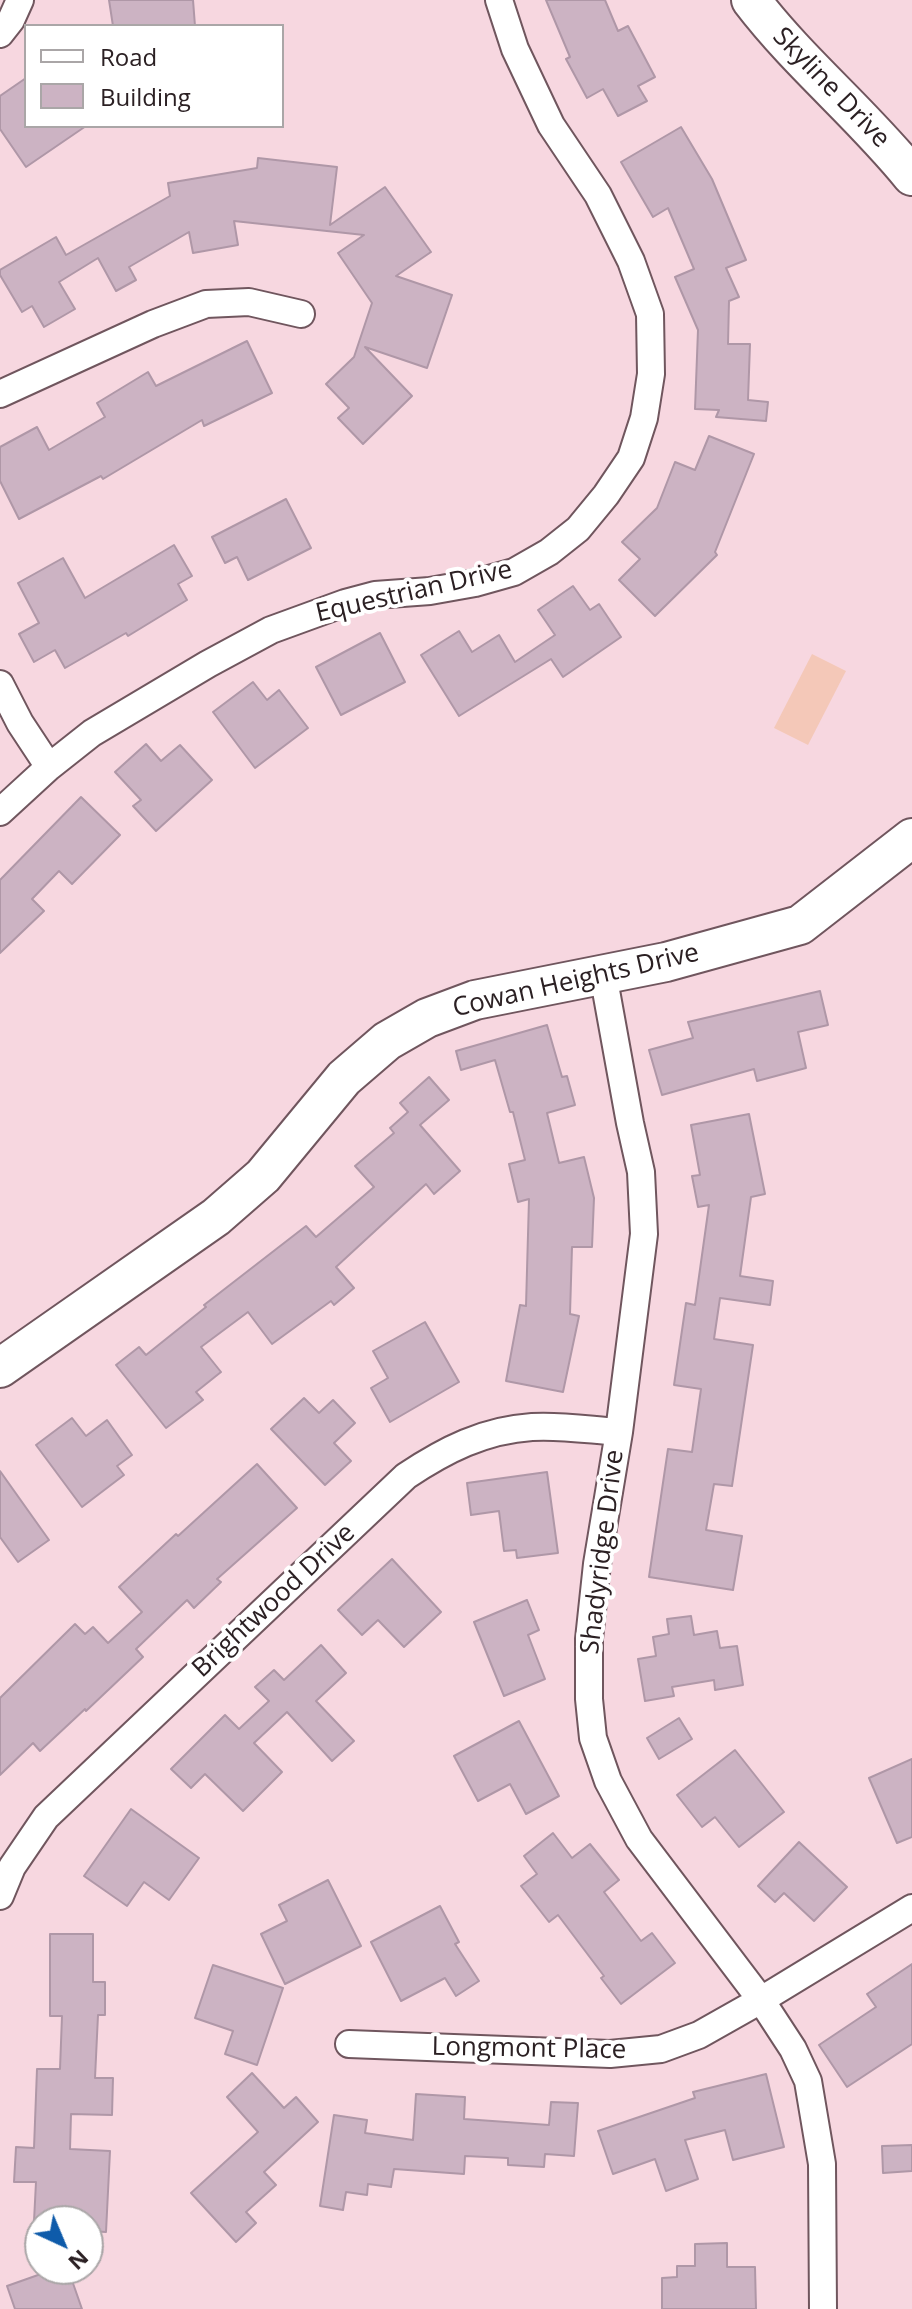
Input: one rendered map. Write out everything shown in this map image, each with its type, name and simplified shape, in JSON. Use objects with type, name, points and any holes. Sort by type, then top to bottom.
[{"type":"street","points":[[0,34],[20,0]]},
{"type":"street","name":"Equestrian Drive","points":[[0,812],[92,733],[271,630],[375,595],[430,591],[514,572],[549,552],[578,529],[631,458],[644,418],[651,374],[650,314],[631,261],[598,195],[551,125],[515,49],[499,0]]},
{"type":"street","name":"Skyline Drive","points":[[751,0],[772,28],[878,135],[912,176]]},
{"type":"street","points":[[0,394],[153,324],[206,304],[249,302],[301,314]]},
{"type":"street","points":[[0,684],[20,723],[49,767]]},
{"type":"street","name":"Cowan Heights Drive","points":[[0,1368],[216,1217],[263,1176],[344,1078],[387,1041],[427,1018],[475,1000],[666,962],[800,925],[912,838]]},
{"type":"street","name":"Shadyridge Drive","points":[[603,974],[641,1172],[644,1234],[589,1639],[589,1699],[593,1738],[608,1781],[639,1839],[761,2000],[793,2049],[808,2081],[822,2164],[823,2309]]},
{"type":"street","name":"Brightwood Drive","points":[[0,1896],[12,1867],[46,1817],[406,1476],[444,1451],[483,1435],[532,1427],[619,1432]]},
{"type":"street","name":"Longmont Place","points":[[349,2044],[610,2054],[661,2049],[699,2035],[912,1908]]},
{"type":"shaded area","points":[[812,654],[846,671],[808,745],[774,728]]},
{"type":"building","points":[[109,0],[193,0],[195,24],[113,24]]},
{"type":"building","points":[[546,0],[605,0],[618,31],[628,26],[655,77],[638,86],[647,101],[618,116],[603,89],[587,98],[566,59],[570,57]]},
{"type":"building","points":[[24,79],[24,128],[83,128],[26,167],[0,129],[0,96]]},
{"type":"building","points":[[681,127],[712,179],[746,260],[726,268],[739,297],[729,301],[728,344],[750,344],[748,400],[768,402],[766,421],[716,417],[719,410],[695,409],[698,330],[675,277],[694,269],[668,208],[653,217],[621,162]]},
{"type":"building","points":[[258,158],[337,167],[330,225],[385,187],[431,252],[396,276],[452,295],[427,368],[365,347],[412,396],[363,444],[338,418],[349,408],[326,384],[354,357],[372,303],[338,253],[364,235],[234,221],[238,245],[193,253],[189,232],[129,267],[136,280],[116,291],[98,258],[59,282],[75,309],[44,327],[32,306],[22,312],[0,275],[0,270],[56,237],[66,255],[170,196],[168,183],[257,168]]},
{"type":"building","points":[[247,341],[272,393],[204,426],[202,420],[103,479],[101,476],[19,519],[0,481],[0,447],[37,427],[49,450],[105,417],[97,403],[148,372],[156,386]]},
{"type":"building","points":[[709,436],[754,454],[715,552],[717,555],[655,616],[619,580],[640,559],[622,542],[657,508],[675,462],[695,470]]},
{"type":"building","points":[[286,499],[311,548],[248,580],[237,557],[225,563],[212,537]]},
{"type":"building","points":[[174,545],[192,576],[178,584],[187,600],[128,636],[126,633],[65,668],[55,650],[34,662],[19,634],[39,623],[18,583],[63,558],[85,598]]},
{"type":"building","points":[[573,586],[590,610],[599,604],[621,637],[563,677],[551,659],[459,716],[421,655],[459,631],[472,652],[499,635],[515,662],[555,635],[538,610]]},
{"type":"building","points":[[380,633],[405,682],[341,715],[316,667]]},
{"type":"building","points":[[253,682],[267,700],[279,690],[308,728],[255,768],[213,712]]},
{"type":"building","points":[[146,744],[161,761],[180,745],[212,780],[156,831],[133,806],[141,800],[115,772]]},
{"type":"building","points":[[81,797],[120,835],[72,884],[59,871],[32,899],[44,911],[0,953],[0,880]]},
{"type":"building","points":[[820,991],[828,1025],[798,1032],[806,1068],[757,1081],[754,1069],[662,1095],[649,1050],[693,1038],[688,1022]]},
{"type":"building","points":[[547,1025],[562,1077],[567,1076],[575,1105],[547,1113],[559,1163],[584,1157],[594,1198],[592,1247],[572,1247],[570,1314],[579,1316],[563,1392],[506,1381],[520,1305],[526,1306],[529,1199],[518,1202],[509,1164],[525,1160],[495,1060],[461,1070],[456,1051]]},
{"type":"building","points":[[429,1077],[449,1100],[420,1125],[460,1171],[434,1194],[426,1184],[336,1267],[354,1288],[334,1305],[331,1301],[272,1344],[248,1312],[201,1347],[221,1372],[196,1392],[203,1400],[166,1428],[116,1365],[139,1347],[146,1355],[206,1307],[204,1305],[306,1226],[316,1237],[374,1187],[355,1166],[394,1133],[390,1128],[408,1112],[400,1103]]},
{"type":"building","points":[[749,1114],[765,1194],[751,1197],[740,1276],[773,1281],[770,1305],[720,1298],[714,1339],[753,1345],[732,1486],[714,1484],[706,1530],[742,1536],[733,1590],[649,1577],[668,1449],[692,1452],[701,1389],[674,1385],[686,1303],[695,1305],[709,1205],[698,1207],[692,1176],[700,1175],[691,1125]]},
{"type":"building","points":[[425,1322],[459,1382],[390,1422],[371,1388],[388,1378],[373,1351]]},
{"type":"building","points":[[304,1398],[319,1413],[333,1400],[355,1423],[334,1443],[351,1461],[325,1485],[271,1429]]},
{"type":"building","points":[[72,1418],[86,1436],[107,1420],[132,1455],[117,1466],[124,1475],[82,1507],[36,1445]]},
{"type":"building","points":[[257,1464],[297,1508],[217,1579],[221,1582],[194,1608],[187,1600],[136,1649],[143,1657],[86,1711],[40,1751],[33,1743],[0,1775],[0,1698],[75,1624],[85,1634],[93,1627],[108,1643],[142,1612],[119,1587]]},
{"type":"building","points":[[0,1471],[49,1540],[18,1562],[0,1537]]},
{"type":"building","points":[[547,1472],[558,1553],[517,1558],[516,1550],[504,1551],[499,1511],[471,1515],[467,1483]]},
{"type":"building","points":[[392,1559],[441,1612],[404,1647],[378,1620],[362,1635],[338,1610]]},
{"type":"building","points":[[527,1600],[539,1630],[528,1635],[545,1679],[504,1696],[474,1622]]},
{"type":"building","points":[[691,1616],[694,1635],[717,1631],[720,1648],[737,1646],[743,1685],[715,1690],[714,1680],[672,1687],[674,1696],[645,1701],[638,1659],[656,1656],[653,1637],[669,1634],[667,1619]]},
{"type":"building","points":[[321,1645],[346,1673],[316,1701],[354,1741],[332,1761],[287,1712],[254,1743],[282,1772],[243,1811],[205,1774],[191,1788],[171,1769],[225,1715],[239,1729],[269,1701],[255,1687],[274,1670],[284,1680]]},
{"type":"building","points":[[679,1718],[692,1739],[659,1759],[647,1738]]},
{"type":"building","points":[[519,1721],[559,1796],[526,1814],[510,1784],[478,1801],[454,1756]]},
{"type":"building","points":[[735,1750],[784,1812],[739,1847],[715,1817],[702,1827],[677,1795]]},
{"type":"building","points":[[912,1759],[912,1837],[897,1843],[869,1778]]},
{"type":"building","points":[[131,1809],[199,1858],[169,1900],[144,1882],[127,1906],[84,1876]]},
{"type":"building","points":[[553,1833],[572,1858],[590,1844],[619,1880],[604,1892],[641,1941],[652,1933],[675,1963],[621,2004],[558,1915],[549,1922],[521,1886],[537,1874],[524,1856]]},
{"type":"building","points":[[799,1842],[847,1887],[814,1921],[784,1893],[775,1902],[758,1886]]},
{"type":"building","points":[[328,1880],[361,1946],[285,1984],[261,1934],[287,1921],[279,1905]]},
{"type":"building","points":[[440,1906],[459,1942],[455,1944],[479,1981],[456,1996],[445,1978],[401,2001],[371,1942]]},
{"type":"building","points":[[50,1934],[93,1934],[93,1982],[105,1982],[105,2015],[98,2015],[95,2078],[113,2078],[112,2115],[71,2114],[70,2149],[110,2151],[106,2232],[104,2205],[35,2205],[36,2182],[14,2182],[16,2147],[34,2148],[37,2069],[60,2069],[62,2016],[50,2016]]},
{"type":"building","points":[[912,1964],[912,2044],[847,2087],[819,2045],[876,2007],[867,1994]]},
{"type":"building","points":[[213,1965],[283,1988],[257,2065],[225,2054],[233,2031],[195,2018]]},
{"type":"building","points":[[252,2073],[284,2108],[296,2097],[318,2122],[264,2172],[276,2185],[246,2212],[256,2223],[236,2242],[191,2193],[258,2132],[227,2097]]},
{"type":"building","points":[[766,2074],[784,2147],[733,2160],[725,2130],[685,2140],[698,2179],[666,2191],[655,2159],[613,2174],[598,2131],[695,2098],[693,2092]]},
{"type":"building","points":[[416,2094],[465,2097],[464,2119],[549,2125],[551,2102],[578,2103],[574,2156],[545,2154],[544,2167],[508,2165],[508,2158],[465,2156],[464,2174],[394,2169],[391,2187],[368,2184],[367,2195],[346,2192],[343,2210],[320,2206],[334,2115],[367,2120],[365,2133],[413,2140]]},
{"type":"building","points":[[912,2145],[912,2171],[883,2173],[882,2146]]},
{"type":"building","points":[[727,2243],[727,2267],[755,2267],[756,2309],[662,2309],[662,2278],[677,2277],[677,2266],[695,2266],[695,2244]]},
{"type":"building","points":[[24,2280],[24,2285],[74,2285],[82,2309],[15,2309],[7,2286]]}]
